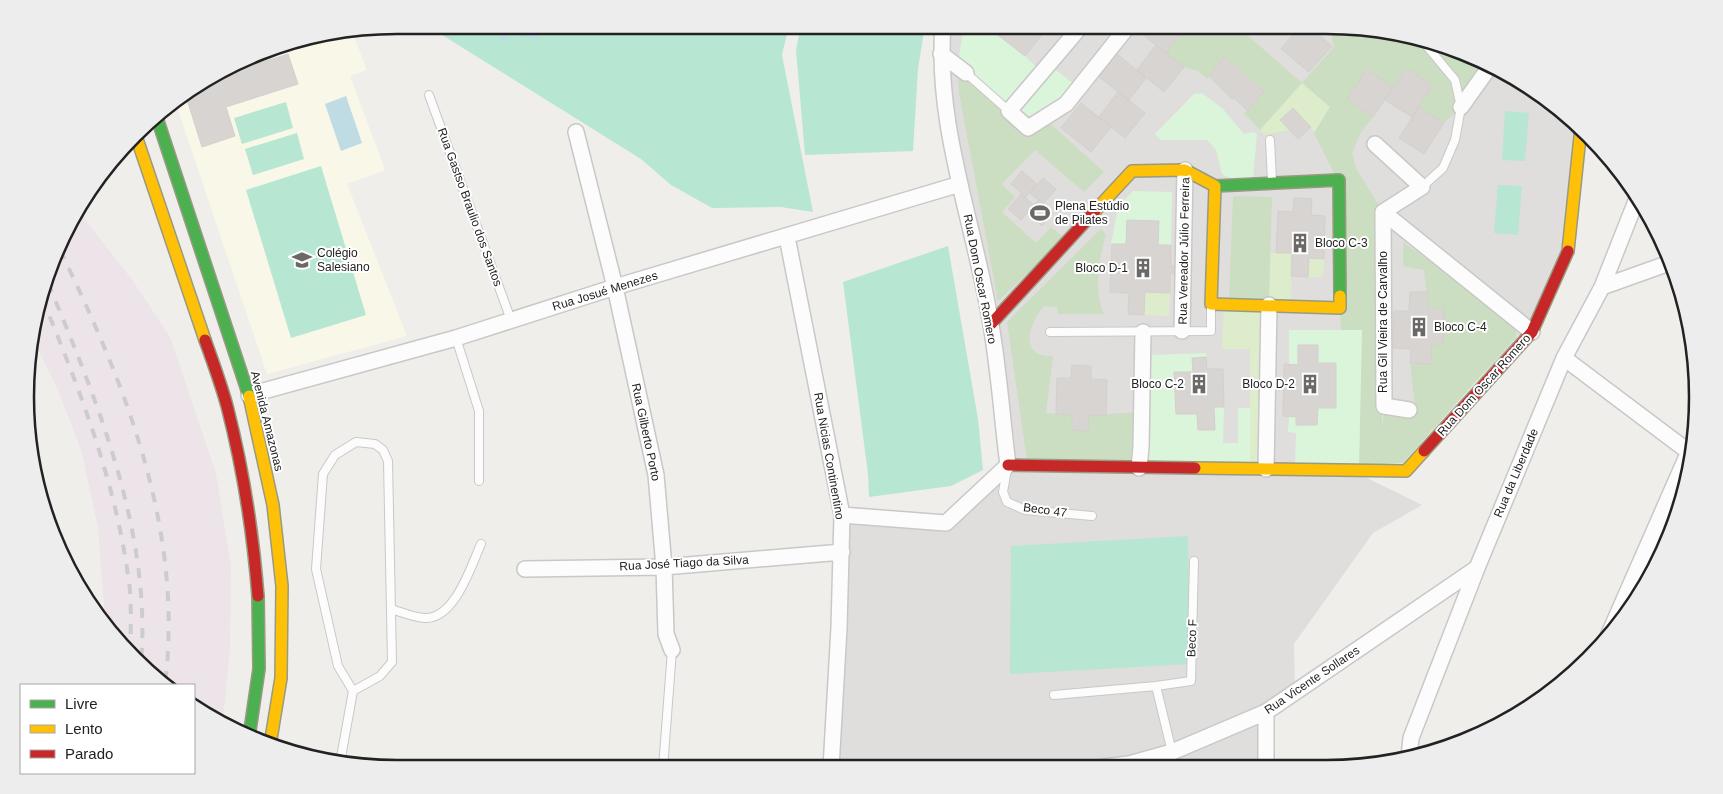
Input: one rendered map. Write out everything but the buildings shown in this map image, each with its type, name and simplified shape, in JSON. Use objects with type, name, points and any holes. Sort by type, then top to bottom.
[{"type":"street","name":"Rua Dom Oscar Romero","points":[[942,34],[942,86],[960,184],[991,324],[1008,464],[1139,468],[1406,471],[1532,332],[1570,246],[1580,137]]},
{"type":"street","points":[[1074,34],[1008,111],[1028,128],[1066,104],[1122,34]]},
{"type":"street","points":[[941,54],[966,73]]},
{"type":"street","points":[[1461,107],[1486,71]]},
{"type":"street","name":"Avenida Amazonas","points":[[159,123],[249,395],[273,505],[282,571],[281,678],[271,738]]},
{"type":"street","name":"Rua Gilberto Porto","points":[[576,132],[615,287],[656,475],[664,567],[666,634],[672,650]]},
{"type":"street","points":[[138,142],[227,405],[238,451],[257,568],[259,670],[250,729]]},
{"type":"street","points":[[1375,144],[1422,187],[1383,212],[1532,332]]},
{"type":"street","name":"Rua Vereador Júlio Ferreira","points":[[991,324],[1132,171],[1185,170],[1215,186]]},
{"type":"street","name":"Rua Vereador Júlio Ferreira","points":[[1182,331],[1185,170]]},
{"type":"street","points":[[1339,180],[1340,308],[1210,304],[1215,186],[1339,180]]},
{"type":"street","name":"Rua Josué Menezes","points":[[249,395],[456,338],[615,287],[960,184]]},
{"type":"street","name":"Rua da Liberdade","points":[[1410,750],[1411,738],[1477,568],[1564,358],[1602,287],[1634,205]]},
{"type":"street","name":"Rua Gil Vieira de Carvalho","points":[[1383,212],[1384,406],[1409,410]]},
{"type":"street","name":"Rua Nicias Continentino","points":[[787,237],[842,516],[842,552],[830,760]]},
{"type":"street","points":[[1602,287],[1664,265]]},
{"type":"street","points":[[1266,469],[1269,305]]},
{"type":"street","points":[[1139,468],[1143,332]]},
{"type":"street","points":[[1564,358],[1686,443]]},
{"type":"street","points":[[842,516],[946,523],[1008,464]]},
{"type":"street","points":[[1637,585],[1681,471]]},
{"type":"street","name":"Rua José Tiago da Silva","points":[[525,569],[664,567],[842,552]]},
{"type":"street","name":"Rua Vicente Sollares","points":[[1148,760],[1172,752],[1266,712],[1477,568]]},
{"type":"street","points":[[1266,712],[1266,760]]},
{"type":"lane","points":[[1422,187],[1444,168],[1455,140],[1461,107],[1455,80],[1429,49]]},
{"type":"lane","points":[[966,73],[1008,111]]},
{"type":"lane","name":"Rua Gastso Braulio dos Santos","points":[[429,95],[511,320]]},
{"type":"lane","points":[[1270,140],[1272,183]]},
{"type":"lane","points":[[1050,332],[1211,331],[1210,304]]},
{"type":"lane","points":[[456,338],[479,411],[479,481]]},
{"type":"lane","points":[[341,756],[353,691],[338,666],[316,569],[323,474],[335,454],[356,442],[375,444],[384,450],[388,461],[392,662],[380,676],[353,691]]},
{"type":"lane","name":"Beco 47","points":[[1008,464],[1003,492],[1007,502],[1025,510],[1092,516]]},
{"type":"lane","points":[[391,609],[425,618],[441,614],[457,596],[481,544]]},
{"type":"lane","name":"Beco F","points":[[1054,695],[1191,681],[1194,560]]},
{"type":"lane","name":"Rua Gilberto Porto","points":[[664,760],[672,650]]},
{"type":"lane","points":[[1156,686],[1172,752]]},
{"type":"shaded area","points":[[944,34],[1326,34],[1373,37],[1420,46],[1465,61],[1487,71],[1528,95],[1580,137],[1570,246],[1532,332],[1363,476],[1422,505],[1373,533],[1294,644],[1295,692],[1263,720],[1264,760],[825,760],[836,523],[947,524],[1008,465],[960,184]]},
{"type":"shaded area","name":"Colégio Salesiano","points":[[354,37],[367,70],[350,76],[385,170],[347,184],[407,336],[267,374],[177,108],[215,82],[258,61],[303,46]]},
{"type":"shaded area","points":[[82,215],[133,281],[170,337],[216,473],[231,566],[230,648],[223,716],[195,699],[195,684],[175,684],[157,670],[124,637],[104,612],[98,527],[81,450],[58,390],[37,348],[46,303],[53,280],[61,258]]},
{"type":"green space","points":[[440,34],[787,34],[782,55],[813,212],[781,207],[712,208],[671,185],[641,159]]},
{"type":"green space","points":[[799,34],[924,34],[918,69],[913,151],[805,155],[796,50]]},
{"type":"green space","points":[[963,34],[996,34],[1025,56],[1041,72],[1048,64],[1079,88],[1028,128],[966,73],[969,66],[959,56]]},
{"type":"green space","points":[[1180,34],[1246,34],[1302,83],[1260,130],[1244,114],[1264,91],[1225,57],[1207,79],[1198,71],[1184,67],[1166,53]]},
{"type":"green space","points":[[1331,34],[1373,37],[1420,46],[1465,61],[1487,71],[1461,107],[1444,123],[1419,107],[1433,85],[1406,68],[1393,87],[1367,70],[1347,99],[1373,117],[1361,132],[1352,153],[1356,168],[1383,212],[1382,429],[1384,414],[1416,415],[1410,363],[1431,364],[1432,344],[1444,308],[1428,308],[1424,270],[1403,266],[1403,242],[1475,293],[1511,322],[1516,331],[1516,337],[1403,463],[1359,465],[1362,331],[1341,330],[1333,171],[1314,133],[1330,107],[1302,83],[1334,47]]},
{"type":"green space","points":[[966,73],[1044,118],[1104,172],[1084,192],[1035,150],[1002,184],[1015,197],[1002,212],[1036,243],[1051,227],[1065,239],[998,301],[959,93],[958,74]]},
{"type":"green space","points":[[1302,83],[1330,107],[1314,133],[1311,127],[1293,108],[1290,130],[1264,135],[1260,130]]},
{"type":"green space","points":[[1202,93],[1223,109],[1244,134],[1254,132],[1257,134],[1253,179],[1238,183],[1222,174],[1216,150],[1207,140],[1161,140],[1155,134],[1194,94]]},
{"type":"green space","points":[[286,102],[293,128],[242,144],[234,118]]},
{"type":"green space","points":[[1505,111],[1529,113],[1525,161],[1502,160]]},
{"type":"green space","points":[[297,133],[304,159],[253,175],[245,149]]},
{"type":"green space","points":[[321,166],[366,315],[291,338],[246,190]]},
{"type":"green space","points":[[1498,185],[1522,186],[1518,235],[1494,233]]},
{"type":"green space","points":[[1133,191],[1172,192],[1171,245],[1111,244],[1118,207]]},
{"type":"green space","points":[[1233,196],[1272,197],[1269,299],[1229,298]]},
{"type":"green space","points":[[1101,229],[1106,234],[1099,264],[1098,285],[1104,314],[1058,314],[1057,307],[1045,306],[1033,322],[1030,343],[1032,348],[1039,354],[1053,356],[1046,413],[1072,415],[1072,430],[1088,431],[1089,415],[1142,412],[1137,462],[1027,460],[1007,322]]},
{"type":"green space","points":[[948,246],[978,419],[983,470],[951,486],[869,497],[868,474],[843,282]]},
{"type":"green space","points":[[1270,253],[1292,253],[1291,300],[1269,299]]},
{"type":"green space","points":[[1309,258],[1324,259],[1323,275],[1321,277],[1308,277]]},
{"type":"green space","points":[[1145,292],[1170,293],[1169,316],[1144,315]]},
{"type":"green space","points":[[1224,304],[1269,305],[1260,464],[1250,464],[1250,349],[1222,349]]},
{"type":"green space","points":[[1289,330],[1362,330],[1359,465],[1295,464],[1296,433],[1288,432],[1289,417],[1296,417],[1296,425],[1317,425],[1318,345],[1299,345],[1298,365],[1289,365]]},
{"type":"green space","points":[[1206,353],[1206,357],[1193,358],[1193,372],[1174,372],[1176,414],[1197,414],[1198,430],[1214,430],[1214,407],[1224,407],[1223,443],[1238,443],[1238,408],[1250,408],[1250,464],[1148,462],[1151,355]]},
{"type":"green space","points":[[1188,536],[1190,664],[1010,674],[1011,546]]},
{"type":"water","points":[[501,34],[509,34],[505,42],[499,39]]},
{"type":"water","points":[[518,34],[540,34],[537,41]]},
{"type":"water","points":[[346,96],[362,143],[341,151],[325,104]]},
{"type":"railway","points":[[62,255],[107,354],[127,407],[144,460],[158,515],[166,571],[169,627],[166,677]]},
{"type":"railway","points":[[50,289],[85,374],[117,468],[138,566],[142,614],[141,655]]},
{"type":"railway","points":[[45,306],[83,402],[106,473],[123,545],[129,582],[131,644]]},
{"type":"traffic: fast","points":[[159,123],[249,396]]},
{"type":"traffic: fast","points":[[1215,186],[1339,180],[1340,296]]},
{"type":"traffic: fast","points":[[250,729],[259,669],[258,596]]},
{"type":"traffic: slow","points":[[1568,251],[1580,137]]},
{"type":"traffic: slow","points":[[138,142],[205,340]]},
{"type":"traffic: slow","points":[[1095,211],[1132,171],[1185,170],[1215,186],[1211,304],[1340,308],[1340,296]]},
{"type":"traffic: slow","points":[[249,396],[273,505],[282,586],[281,678],[271,738]]},
{"type":"traffic: slow","points":[[1195,468],[1406,471],[1424,451]]},
{"type":"traffic: jam","points":[[991,324],[1095,211]]},
{"type":"traffic: jam","points":[[1424,451],[1532,332],[1568,251]]},
{"type":"traffic: jam","points":[[205,340],[225,398],[243,477],[258,596]]},
{"type":"traffic: jam","points":[[1008,465],[1195,468]]},
{"type":"place","name":"Plena Estúdio de Pilates","points":[[1040,213]]},
{"type":"place","name":"Bloco C-3","points":[[1300,243]]},
{"type":"place","name":"Colégio Salesiano","points":[[302,260]]},
{"type":"place","name":"Bloco D-1","points":[[1143,268]]},
{"type":"place","name":"Bloco C-4","points":[[1419,327]]},
{"type":"place","name":"Bloco C-2","points":[[1199,384]]},
{"type":"place","name":"Bloco D-2","points":[[1310,384]]}]
